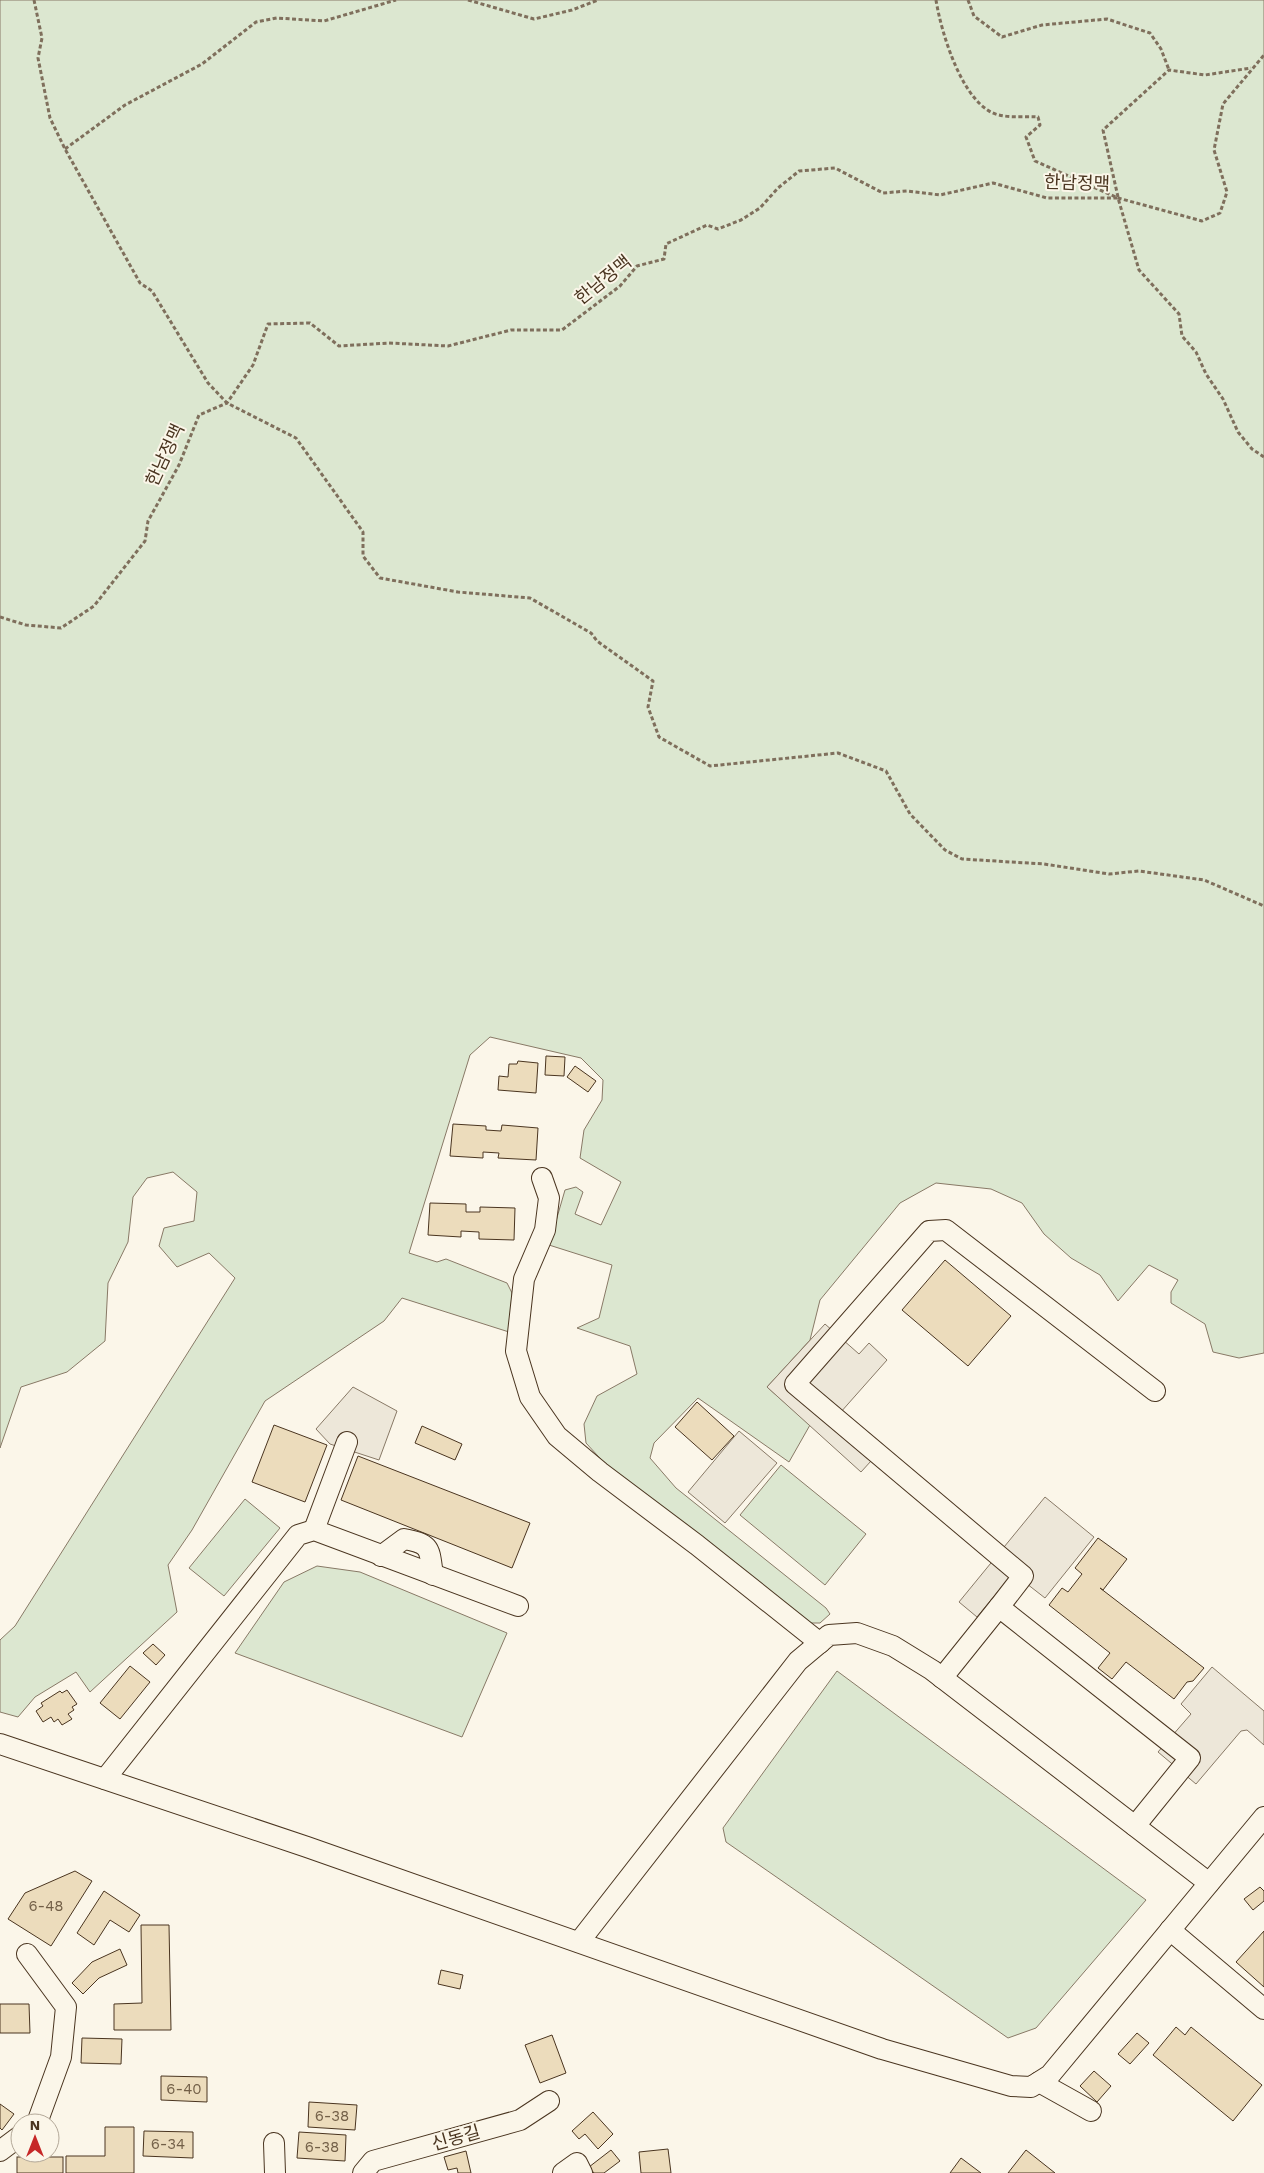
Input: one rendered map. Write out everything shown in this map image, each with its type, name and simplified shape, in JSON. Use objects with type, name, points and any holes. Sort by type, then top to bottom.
[{"type":"street","points":[[542,1178],[549,1198],[545,1230],[517,1275],[516,1351],[530,1397],[557,1436],[600,1472],[698,1545],[820,1643]]},
{"type":"street","points":[[942,1678],[1023,1576],[795,1384],[929,1230],[946,1230],[1154,1391]]},
{"type":"street","points":[[314,1530],[347,1442]]},
{"type":"street","points":[[105,1779],[298,1535],[314,1530],[518,1606]]},
{"type":"street","points":[[381,1556],[404,1539],[421,1542],[429,1550],[433,1575]]},
{"type":"street","points":[[998,1607],[1190,1758],[1135,1826]]},
{"type":"street","points":[[579,1942],[798,1661],[829,1635],[857,1633],[893,1646],[942,1678],[1209,1883]]},
{"type":"street","points":[[0,1744],[307,1847],[882,2049],[1011,2086],[1030,2087],[1050,2075],[1264,1817]]},
{"type":"street","points":[[1170,1930],[1264,2009]]},
{"type":"street","points":[[27,1954],[66,2007],[61,2057],[41,2113]]},
{"type":"street","points":[[1039,2082],[1091,2111]]},
{"type":"street","name":"신동길","points":[[363,2173],[373,2161],[520,2120],[549,2101]]},
{"type":"street","points":[[274,2143],[276,2173]]},
{"type":"street","points":[[563,2173],[577,2163],[582,2173]]},
{"type":"path","points":[[34,0],[42,38],[38,58],[50,118],[65,149],[140,283],[152,291],[208,383],[227,403],[296,438],[363,532],[363,556],[380,578],[458,592],[530,598],[591,633],[597,641],[653,681],[648,707],[658,737],[710,766],[838,753],[886,771],[910,814],[945,850],[962,859],[1044,864],[1109,874],[1139,871],[1204,880],[1264,906]]},
{"type":"path","points":[[65,149],[125,105],[202,64],[256,22],[278,18],[324,21],[396,0]]},
{"type":"path","points":[[468,0],[534,19],[572,10],[598,0]]},
{"type":"path","points":[[936,0],[955,66],[966,86],[982,105],[998,115],[1038,117],[1040,126],[1026,137],[1035,161],[1118,198],[1202,221],[1220,214],[1227,192],[1214,150],[1223,104],[1264,55]]},
{"type":"path","points":[[968,0],[974,16],[1002,37],[1042,24],[1107,20],[1150,33],[1161,49],[1169,70]]},
{"type":"path","points":[[1169,70],[1205,75],[1252,68]]},
{"type":"path","points":[[1118,198],[1103,130],[1169,70]]},
{"type":"path","name":"한남정맥","points":[[0,616],[26,625],[60,628],[94,606],[145,541],[148,521],[179,465],[199,415],[227,403],[253,365],[268,324],[310,322],[339,346],[389,343],[448,346],[511,330],[562,330],[620,286],[637,266],[664,259],[666,244],[707,225],[718,229],[741,220],[760,208],[778,188],[799,171],[835,168],[883,193],[908,191],[940,194],[992,182],[1047,198],[1118,198],[1139,270],[1179,314],[1182,336],[1196,352],[1206,374],[1223,399],[1238,432],[1252,449],[1264,457]]},
{"type":"green space","points":[[0,0],[1264,0],[1264,1353],[1239,1358],[1213,1352],[1205,1324],[1171,1303],[1171,1292],[1178,1280],[1149,1265],[1118,1301],[1100,1275],[1071,1258],[1044,1234],[1022,1203],[991,1189],[936,1183],[900,1203],[820,1300],[810,1340],[767,1387],[810,1425],[789,1462],[698,1398],[654,1443],[650,1458],[676,1488],[826,1608],[830,1614],[820,1623],[810,1623],[609,1468],[586,1443],[584,1424],[597,1396],[637,1374],[630,1346],[577,1328],[599,1318],[612,1265],[549,1245],[565,1190],[576,1187],[583,1192],[575,1214],[601,1225],[621,1182],[580,1158],[584,1130],[602,1100],[603,1080],[581,1058],[490,1037],[470,1055],[409,1253],[437,1262],[446,1259],[507,1283],[512,1293],[509,1332],[402,1298],[384,1321],[265,1401],[192,1530],[168,1565],[177,1612],[90,1692],[76,1672],[35,1697],[18,1717],[0,1712],[0,1640],[15,1626],[235,1278],[209,1253],[177,1267],[159,1246],[164,1228],[194,1221],[197,1192],[173,1172],[147,1178],[133,1197],[128,1242],[108,1283],[105,1341],[67,1372],[21,1387],[0,1448]]},
{"type":"green space","points":[[781,1465],[866,1534],[825,1585],[740,1515]]},
{"type":"green space","points":[[245,1499],[280,1528],[224,1596],[189,1568]]},
{"type":"green space","points":[[317,1566],[360,1572],[507,1633],[462,1737],[235,1653],[284,1582]]},
{"type":"green space","points":[[837,1671],[1146,1900],[1036,2028],[1008,2038],[726,1842],[723,1828]]},
{"type":"shaded area","points":[[825,1324],[859,1354],[869,1343],[887,1360],[840,1413],[881,1450],[861,1472],[767,1387]]},
{"type":"shaded area","points":[[353,1387],[397,1411],[379,1460],[330,1444],[316,1429]]},
{"type":"shaded area","points":[[739,1431],[777,1463],[725,1523],[688,1492]]},
{"type":"shaded area","points":[[1045,1497],[1094,1537],[1045,1598],[1013,1573],[977,1617],[959,1602]]},
{"type":"shaded area","points":[[1212,1667],[1264,1711],[1264,1745],[1247,1730],[1241,1731],[1196,1784],[1158,1752],[1191,1714],[1181,1704]]},
{"type":"building","points":[[546,1056],[565,1057],[564,1076],[545,1075]]},
{"type":"building","points":[[518,1061],[538,1063],[536,1093],[498,1090],[499,1076],[508,1077],[509,1064],[517,1064]]},
{"type":"building","points":[[575,1066],[596,1081],[588,1092],[567,1077]]},
{"type":"building","points":[[453,1124],[486,1126],[486,1130],[501,1131],[502,1125],[538,1128],[536,1160],[498,1158],[499,1153],[483,1152],[483,1158],[450,1156]]},
{"type":"building","points":[[430,1203],[466,1204],[466,1212],[480,1212],[480,1207],[515,1208],[514,1240],[479,1239],[479,1232],[461,1231],[461,1237],[428,1235]]},
{"type":"building","points":[[945,1260],[1011,1316],[968,1366],[902,1310]]},
{"type":"building","points":[[697,1402],[734,1436],[712,1460],[675,1427]]},
{"type":"building","points":[[274,1425],[327,1445],[305,1502],[252,1482]]},
{"type":"building","points":[[422,1426],[462,1444],[455,1460],[415,1443]]},
{"type":"building","points":[[358,1456],[530,1523],[512,1568],[341,1500]]},
{"type":"building","points":[[1098,1538],[1127,1559],[1103,1590],[1100,1588],[1204,1668],[1193,1681],[1187,1682],[1174,1699],[1126,1662],[1112,1679],[1098,1668],[1110,1653],[1049,1605],[1062,1588],[1068,1592],[1082,1574],[1075,1568]]},
{"type":"building","points":[[153,1644],[165,1655],[156,1665],[143,1653]]},
{"type":"building","points":[[130,1666],[150,1682],[120,1719],[100,1703]]},
{"type":"building","points":[[67,1690],[77,1704],[72,1707],[74,1710],[68,1714],[72,1719],[62,1725],[58,1719],[54,1722],[51,1717],[43,1722],[36,1711],[43,1706],[41,1703],[60,1691],[62,1693]]},
{"type":"building","points":[[75,1871],[92,1881],[51,1946],[8,1919],[25,1893]]},
{"type":"building","points":[[1260,1887],[1264,1891],[1264,1901],[1253,1910],[1244,1899]]},
{"type":"building","points":[[104,1891],[140,1915],[129,1932],[110,1920],[94,1945],[77,1933]]},
{"type":"building","points":[[141,1925],[169,1925],[171,2030],[114,2030],[114,2004],[142,2003]]},
{"type":"building","points":[[1264,1931],[1264,1987],[1236,1962]]},
{"type":"building","points":[[120,1949],[127,1965],[99,1978],[83,1994],[72,1983],[92,1962]]},
{"type":"building","points":[[441,1970],[463,1975],[460,1989],[438,1984]]},
{"type":"building","points":[[0,2004],[29,2004],[30,2033],[0,2033]]},
{"type":"building","points":[[1176,2027],[1185,2035],[1191,2027],[1262,2085],[1233,2121],[1153,2055]]},
{"type":"building","points":[[1137,2033],[1149,2043],[1130,2064],[1118,2054]]},
{"type":"building","points":[[552,2035],[566,2073],[540,2083],[525,2045]]},
{"type":"building","points":[[82,2038],[122,2039],[121,2064],[81,2063]]},
{"type":"building","points":[[1094,2071],[1111,2086],[1097,2102],[1080,2086]]},
{"type":"building","points":[[161,2076],[207,2077],[207,2102],[161,2100]]},
{"type":"building","points":[[309,2102],[357,2105],[355,2130],[308,2127]]},
{"type":"building","points":[[0,2104],[13,2113],[10,2113],[10,2119],[2,2130],[0,2128]]},
{"type":"building","points":[[593,2112],[613,2134],[598,2149],[585,2134],[579,2139],[572,2131]]},
{"type":"building","points":[[105,2127],[134,2127],[134,2173],[66,2173],[66,2156],[105,2156]]},
{"type":"building","points":[[144,2131],[193,2132],[193,2158],[143,2156]]},
{"type":"building","points":[[299,2132],[346,2135],[345,2161],[297,2158]]},
{"type":"building","points":[[668,2149],[671,2173],[641,2173],[639,2152]]},
{"type":"building","points":[[611,2150],[620,2161],[604,2173],[594,2173],[589,2167]]},
{"type":"building","points":[[1026,2150],[1055,2173],[1008,2173]]},
{"type":"building","points":[[466,2151],[471,2173],[458,2173],[457,2168],[448,2170],[444,2157]]},
{"type":"building","points":[[60,2157],[63,2157],[63,2173],[17,2173],[17,2163],[60,2163]]},
{"type":"building","points":[[961,2158],[981,2173],[950,2173]]}]
